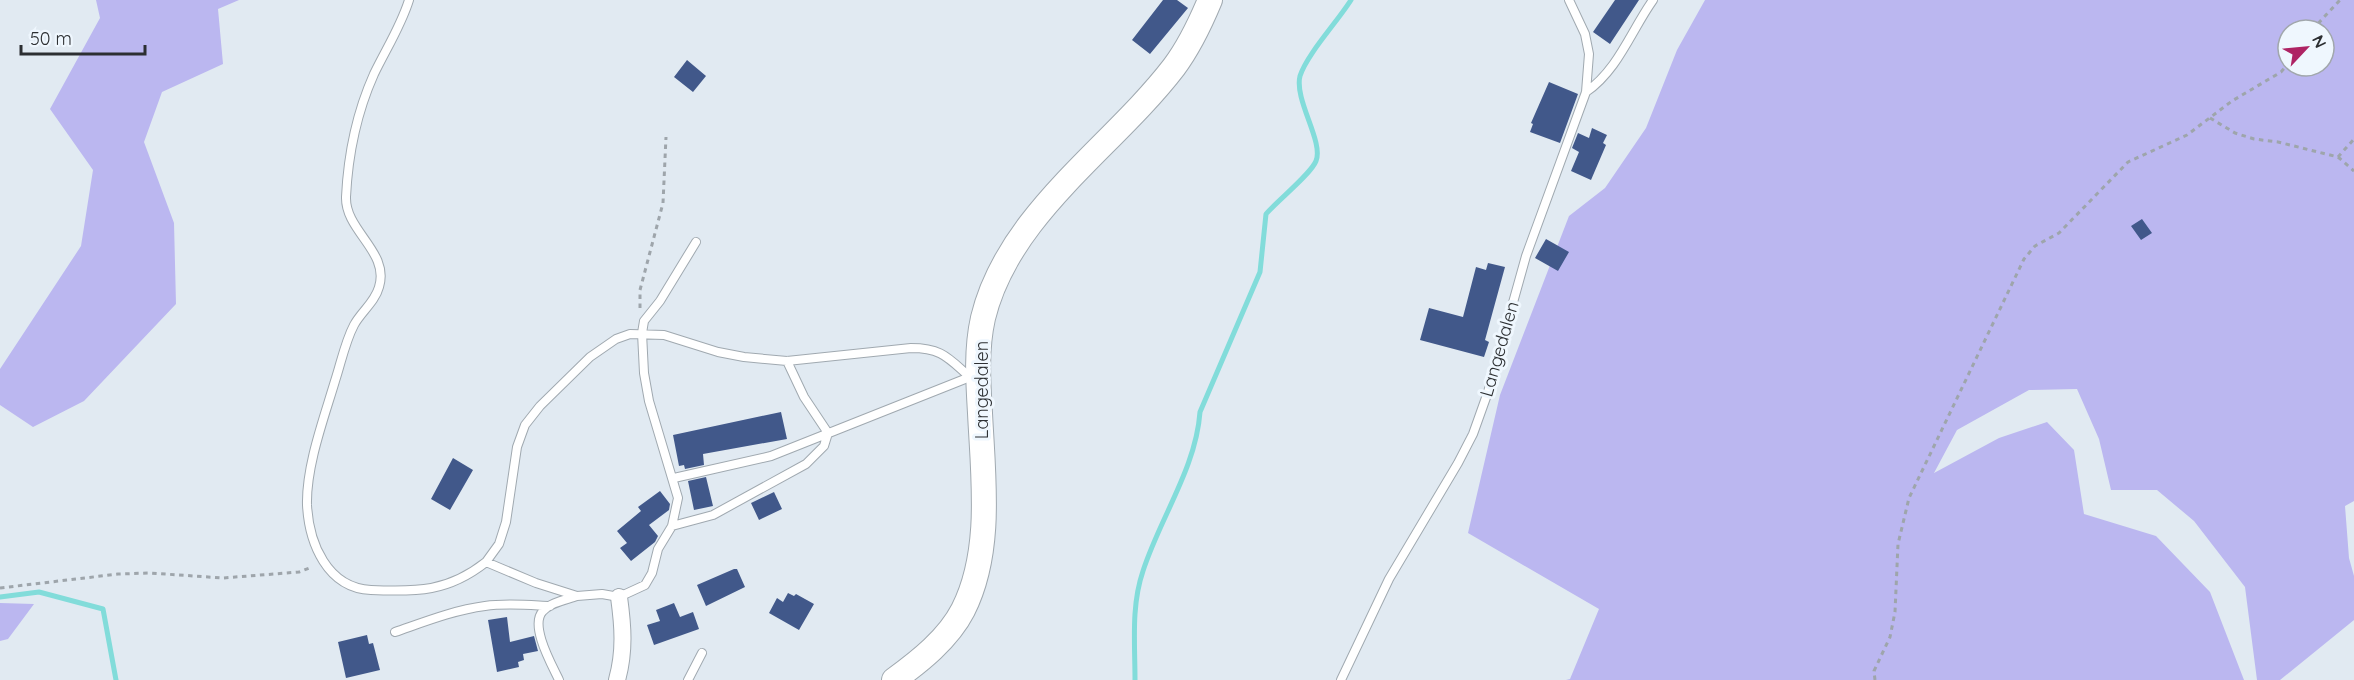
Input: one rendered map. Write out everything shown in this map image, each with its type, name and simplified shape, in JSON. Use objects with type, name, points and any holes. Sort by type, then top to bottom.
[{"type":"main road","name":"Langedalen","points":[[894,680],[932,650],[948,632],[963,611],[973,584],[982,536],[983,501],[974,377],[984,317],[993,290],[1008,258],[1041,213],[1173,68],[1194,37],[1210,0]]},
{"type":"street","points":[[617,680],[622,663],[624,632],[619,597]]},
{"type":"lane","points":[[409,0],[374,74],[362,106],[349,162],[346,200],[348,214],[378,263],[381,274],[379,288],[354,324],[325,413],[311,467],[307,504],[322,563],[333,575],[365,590],[400,591],[430,589],[454,584],[472,574],[486,562],[499,543],[506,522],[517,447],[525,425],[540,406],[590,357],[616,339],[630,334],[664,335],[718,352],[787,361],[929,348],[940,352],[974,377]]},
{"type":"lane","name":"Langedalen","points":[[1341,680],[1389,579],[1473,434],[1488,392],[1526,256],[1586,92],[1589,54],[1585,34],[1569,0]]},
{"type":"lane","points":[[1586,92],[1603,78],[1614,64],[1653,0]]},
{"type":"lane","points":[[559,680],[548,658],[537,623],[541,612],[550,606],[577,596],[602,594],[619,597],[645,585],[652,573],[658,549],[672,526],[678,498],[650,401],[644,373],[642,333],[644,321],[660,301],[696,242]]},
{"type":"lane","points":[[787,361],[804,397],[828,433]]},
{"type":"lane","points":[[674,478],[749,463],[974,377]]},
{"type":"lane","points":[[672,526],[713,515],[806,464],[824,446],[828,433]]},
{"type":"lane","points":[[486,562],[505,572],[577,596]]},
{"type":"lane","points":[[395,632],[482,606],[501,604],[550,606]]},
{"type":"lane","points":[[688,680],[702,653]]},
{"type":"path","points":[[2323,18],[2340,0]]},
{"type":"path","points":[[1875,680],[1874,671],[1890,637],[1895,612],[1898,544],[1909,498],[2024,259],[2035,246],[2059,233],[2128,162],[2187,135],[2232,101],[2276,75]]},
{"type":"path","points":[[2210,118],[2235,133],[2254,140],[2278,142],[2338,157],[2354,171]]},
{"type":"path","points":[[644,321],[638,298],[663,203],[666,137]]},
{"type":"path","points":[[2338,157],[2354,139]]},
{"type":"path","points":[[0,588],[118,574],[150,573],[223,578],[299,573],[322,563]]},
{"type":"shaded area","points":[[96,0],[239,0],[218,9],[223,64],[162,92],[144,142],[174,223],[176,304],[84,401],[33,427],[0,405],[0,369],[81,246],[93,170],[50,109],[100,18]]},
{"type":"shaded area","points":[[1705,0],[2354,0],[2354,501],[2345,506],[2349,558],[2354,576],[2354,620],[2280,680],[2257,680],[2245,587],[2194,521],[2157,490],[2111,490],[2099,439],[2077,389],[2029,390],[1957,430],[1934,473],[1999,438],[2047,422],[2074,450],[2084,514],[2156,536],[2210,592],[2244,680],[1566,680],[1570,679],[1599,609],[1468,533],[1500,395],[1569,216],[1605,188],[1646,128],[1677,50]]},
{"type":"shaded area","points":[[0,603],[34,604],[8,639],[0,641]]},
{"type":"building","points":[[1163,0],[1177,0],[1188,8],[1150,54],[1132,40]]},
{"type":"building","points":[[1615,0],[1639,0],[1610,44],[1593,32]]},
{"type":"building","points":[[687,60],[706,76],[693,92],[674,77]]},
{"type":"building","points":[[1549,82],[1578,94],[1560,143],[1530,132],[1533,124],[1531,123]]},
{"type":"building","points":[[1592,128],[1607,135],[1603,143],[1606,145],[1591,180],[1571,171],[1579,152],[1572,148],[1578,133],[1589,138]]},
{"type":"building","points":[[2142,219],[2152,233],[2141,240],[2131,226]]},
{"type":"building","points":[[1546,239],[1569,252],[1558,271],[1535,258]]},
{"type":"building","points":[[1488,263],[1505,267],[1485,340],[1489,342],[1484,357],[1420,340],[1429,308],[1463,317],[1476,267],[1486,270]]},
{"type":"building","points":[[781,412],[787,439],[703,454],[704,465],[685,469],[684,465],[679,466],[673,435]]},
{"type":"building","points":[[453,458],[473,470],[450,510],[431,499]]},
{"type":"building","points":[[706,477],[713,506],[694,510],[688,481]]},
{"type":"building","points":[[660,491],[670,504],[669,510],[649,525],[658,536],[655,542],[631,561],[620,548],[627,543],[617,531],[641,511],[638,507]]},
{"type":"building","points":[[774,492],[782,509],[759,520],[751,503]]},
{"type":"building","points":[[737,569],[745,587],[706,606],[697,585]]},
{"type":"building","points":[[788,593],[794,596],[796,594],[814,604],[799,630],[769,613],[777,598],[783,602]]},
{"type":"building","points":[[674,603],[680,617],[693,612],[699,629],[654,645],[647,625],[660,621],[656,610]]},
{"type":"building","points":[[507,617],[510,642],[534,636],[538,651],[523,654],[524,660],[518,662],[519,667],[497,672],[488,620]]},
{"type":"building","points":[[367,635],[369,644],[373,643],[380,670],[346,678],[338,642]]},
{"type":"waterway","points":[[1135,680],[1134,625],[1139,584],[1150,551],[1185,473],[1197,433],[1200,412],[1260,272],[1266,214],[1308,173],[1316,161],[1316,143],[1301,97],[1300,76],[1316,48],[1351,0]]},
{"type":"waterway","points":[[0,597],[39,592],[103,609],[116,680]]}]
